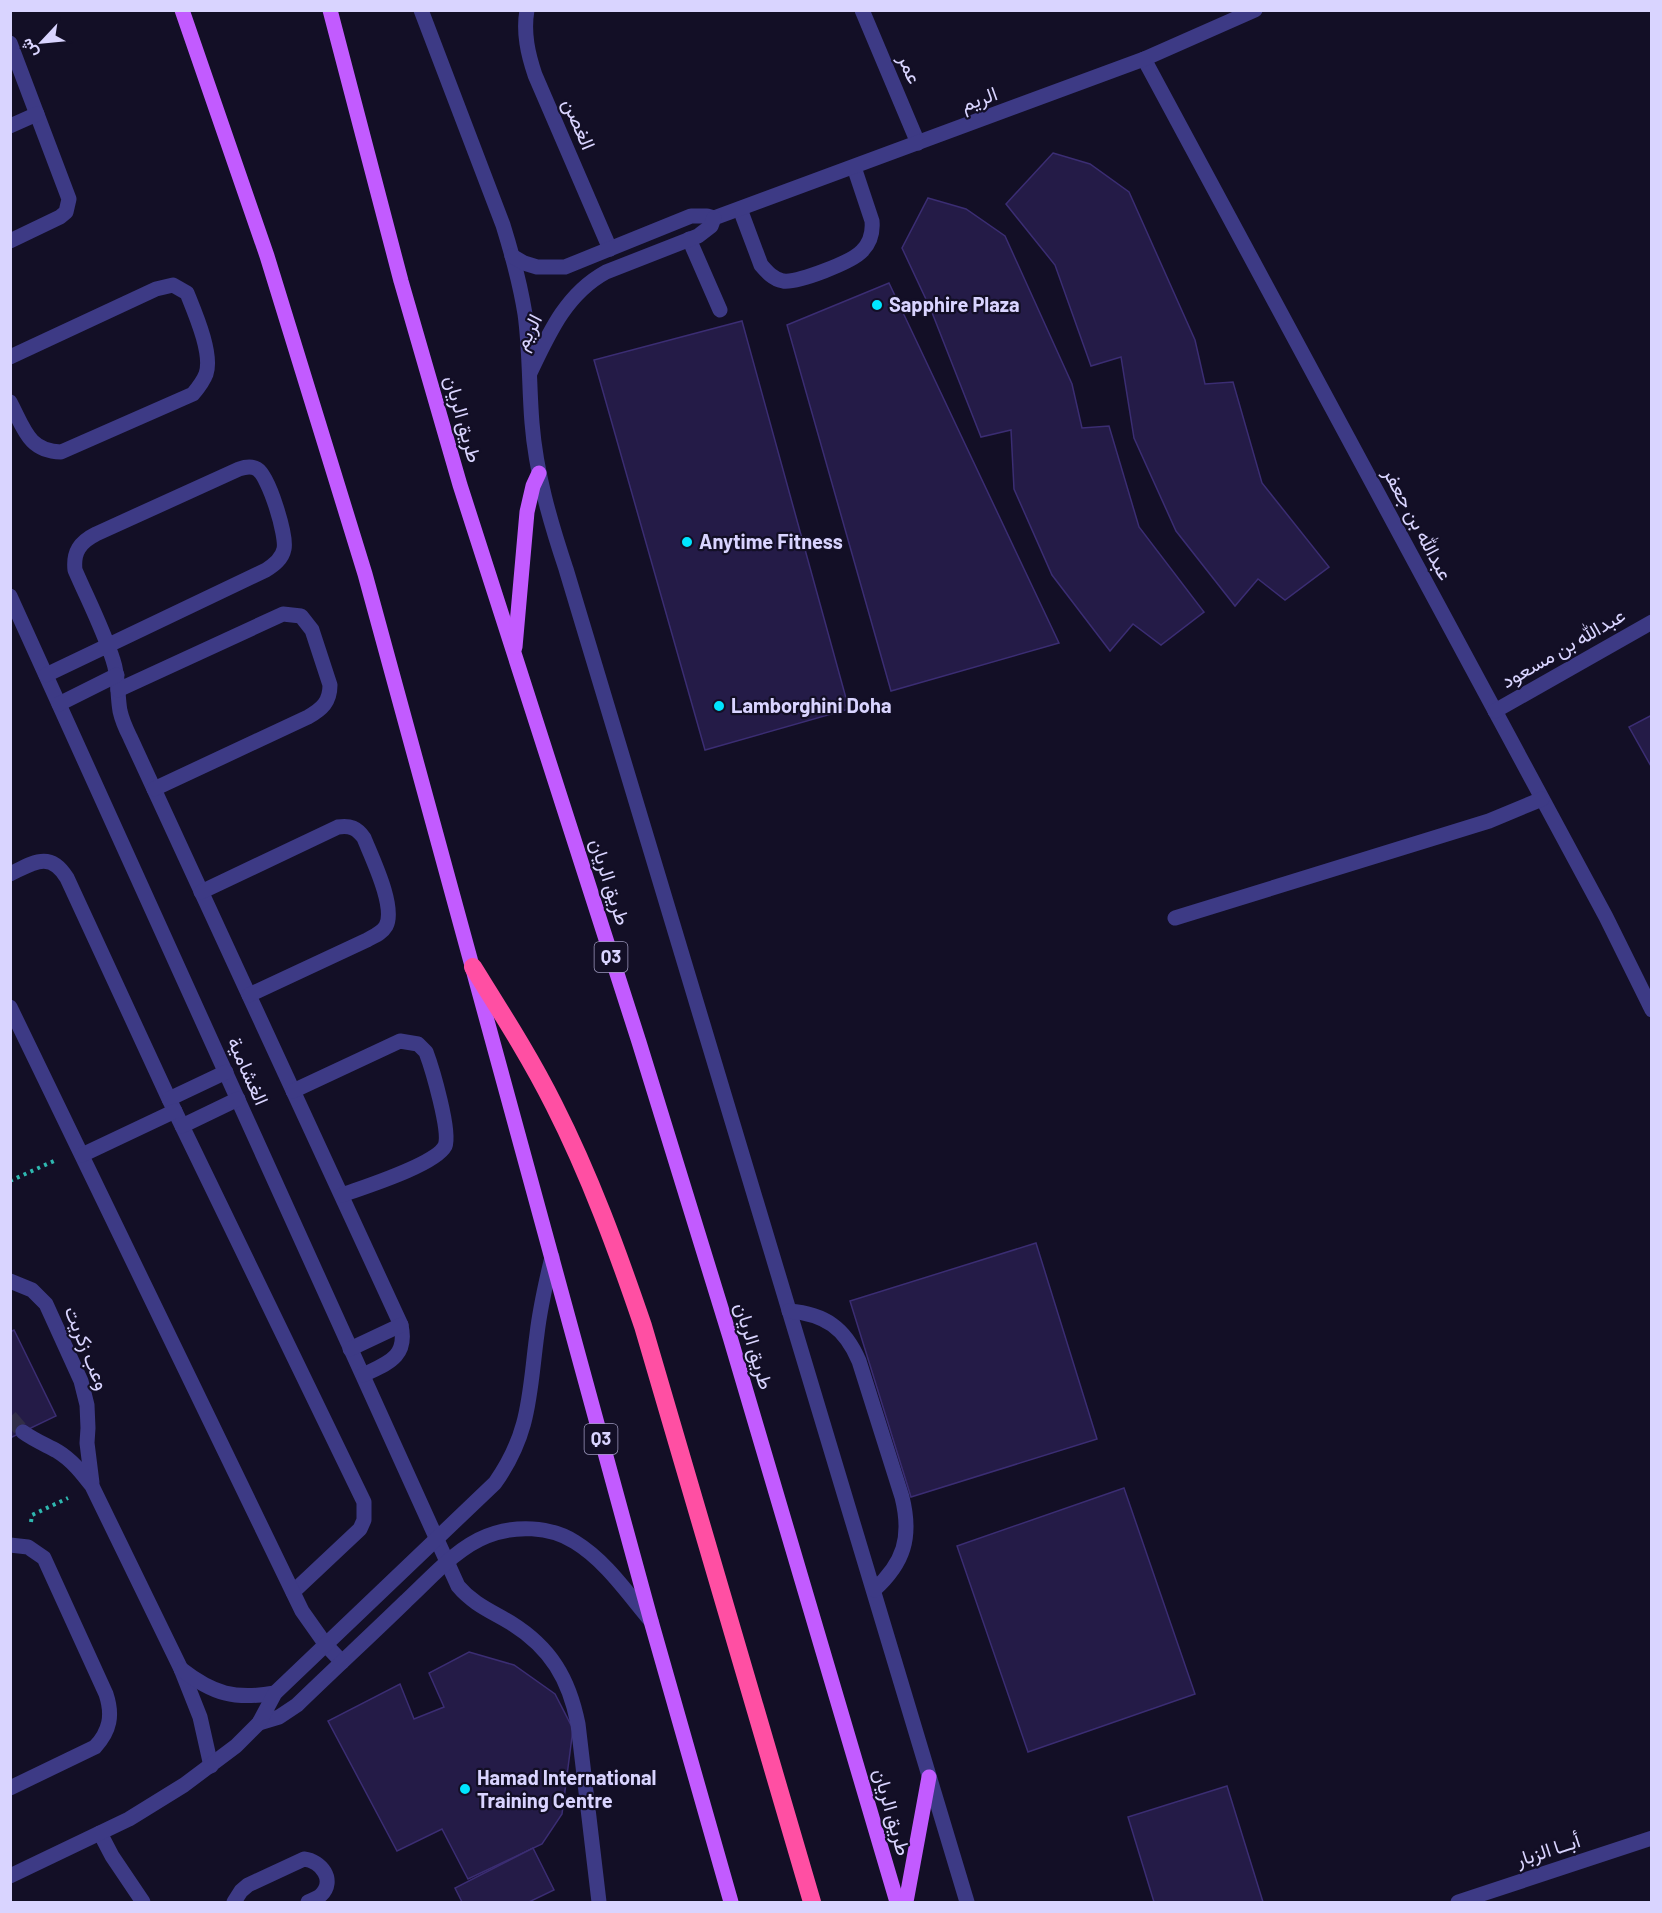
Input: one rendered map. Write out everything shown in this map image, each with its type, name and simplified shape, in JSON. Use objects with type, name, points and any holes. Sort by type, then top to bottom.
[{"type":"highway","points":[[473,967],[516,1034],[554,1104],[617,1250],[643,1326],[812,1902]]},
{"type":"main road","name":"Q3","points":[[182,10],[267,256],[369,586],[651,1621],[731,1902]]},
{"type":"main road","name":"طريق الريان","points":[[330,10],[430,383],[460,485],[639,1042],[730,1337],[897,1902]]},
{"type":"main road","points":[[514,656],[527,512],[533,486],[539,473]]},
{"type":"main road","points":[[906,1902],[930,1777]]},
{"type":"street","points":[[421,10],[503,225],[512,256],[525,315],[532,424],[539,473],[550,522],[967,1902]]},
{"type":"street","name":"الغصن","points":[[527,10],[526,36],[529,56],[610,249]]},
{"type":"street","name":"عمر","points":[[862,10],[918,143]]},
{"type":"street","name":"الريم","points":[[512,256],[530,265],[565,267],[691,216],[714,218],[1144,59],[1255,10]]},
{"type":"street","points":[[10,43],[67,192],[68,206],[66,212],[60,217],[10,240]]},
{"type":"street","name":"عبدالله بن جعفر","points":[[1144,59],[1606,917],[1652,1010]]},
{"type":"street","points":[[10,126],[37,114]]},
{"type":"street","points":[[740,209],[761,265],[766,272],[783,281],[801,278],[858,256],[868,244],[872,221],[854,167]]},
{"type":"street","name":"الريم","points":[[530,374],[556,321],[579,291],[593,279],[689,239],[711,226],[714,218]]},
{"type":"street","points":[[689,239],[720,310]]},
{"type":"street","points":[[10,357],[156,289],[173,285],[187,293],[208,360],[206,373],[193,394],[61,452],[43,450],[34,444],[10,402]]},
{"type":"street","points":[[46,675],[107,645],[266,570],[278,560],[283,554],[285,538],[265,477],[256,468],[244,467],[89,538],[81,543],[74,560],[79,579],[107,645],[118,683],[121,715],[401,1324],[403,1344],[399,1353],[384,1365],[363,1375]]},
{"type":"street","name":"الغشامية","points":[[10,596],[15,615],[46,675],[458,1586],[467,1597],[528,1636],[544,1650],[557,1666],[567,1684],[578,1724],[599,1902]]},
{"type":"street","points":[[59,704],[118,683],[283,614],[301,616],[312,630],[330,685],[328,701],[323,708],[154,789]]},
{"type":"street","name":"عبدالله بن مسعود","points":[[1495,711],[1652,622]]},
{"type":"street","points":[[1175,918],[1489,821],[1542,799]]},
{"type":"street","points":[[201,892],[338,827],[350,827],[361,833],[364,838],[389,909],[387,925],[367,940],[249,995]]},
{"type":"street","points":[[10,874],[35,861],[50,862],[58,866],[67,878],[172,1105],[364,1502],[364,1520],[360,1529],[293,1592]]},
{"type":"street","points":[[10,1007],[302,1611],[326,1645],[342,1662]]},
{"type":"street","points":[[293,1091],[400,1041],[418,1044],[426,1052],[447,1131],[445,1147],[440,1154],[425,1163],[342,1195]]},
{"type":"street","points":[[80,1152],[172,1105],[226,1072]]},
{"type":"street","points":[[182,1126],[238,1099]]},
{"type":"street","points":[[10,1876],[158,1803],[210,1766],[259,1723],[275,1693],[495,1483],[518,1446],[525,1424],[538,1329],[552,1257]]},
{"type":"street","name":"وعب زكريت","points":[[10,1281],[32,1290],[46,1304],[81,1381],[87,1405],[87,1443],[92,1486]]},
{"type":"street","points":[[789,1311],[819,1317],[833,1324],[853,1347],[902,1497],[907,1530],[904,1548],[892,1571],[874,1590]]},
{"type":"street","points":[[350,1349],[401,1324]]},
{"type":"street","name":"وعب زكريت","points":[[23,1432],[59,1452],[82,1473],[92,1486],[181,1669],[200,1717],[210,1766]]},
{"type":"street","points":[[259,1723],[289,1712],[447,1563],[485,1537],[504,1531],[531,1529],[558,1534],[574,1541],[589,1552],[651,1621]]},
{"type":"street","points":[[10,1545],[28,1546],[44,1558],[106,1694],[111,1717],[103,1738],[95,1747],[10,1788]]},
{"type":"street","name":"وعب زكريت","points":[[181,1669],[197,1682],[215,1691],[235,1696],[275,1693]]},
{"type":"street","points":[[100,1833],[117,1864],[144,1902]]},
{"type":"street","name":"أبــا الزبار","points":[[1458,1902],[1652,1838]]},
{"type":"street","points":[[234,1902],[248,1885],[304,1859],[320,1864],[327,1879],[326,1888],[321,1895],[308,1902]]},
{"type":"path","points":[[10,1181],[80,1152]]},
{"type":"path","points":[[28,1546],[32,1515],[92,1486]]},
{"type":"building","points":[[1053,153],[1090,164],[1129,192],[1195,340],[1205,384],[1233,382],[1262,483],[1329,567],[1285,600],[1258,579],[1235,606],[1176,531],[1134,438],[1121,357],[1091,366],[1055,265],[1006,204]]},
{"type":"building","points":[[928,198],[966,209],[1005,236],[1072,384],[1082,428],[1109,426],[1139,527],[1204,612],[1161,645],[1133,624],[1110,651],[1052,575],[1014,489],[1011,430],[981,437],[931,310],[902,248]]},
{"type":"building","points":[[889,283],[1059,643],[891,691],[787,325]]},
{"type":"building","points":[[742,321],[849,709],[705,750],[594,360]]},
{"type":"building","points":[[1652,715],[1652,768],[1629,727]]},
{"type":"building","points":[[1036,1243],[1097,1439],[911,1497],[850,1301]]},
{"type":"building","points":[[14,1330],[56,1416],[10,1438],[10,1332]]},
{"type":"building","points":[[1124,1488],[1195,1694],[1028,1752],[957,1546]]},
{"type":"building","name":"Hamad International Training Centre","points":[[469,1652],[514,1665],[555,1694],[573,1729],[562,1814],[542,1844],[468,1879],[442,1829],[397,1851],[328,1721],[400,1684],[414,1719],[444,1707],[429,1673]]},
{"type":"building","points":[[1227,1786],[1263,1902],[1154,1902],[1128,1817]]},
{"type":"building","points":[[533,1848],[554,1890],[529,1902],[462,1902],[455,1888]]},
{"type":"tunnel","points":[[10,1417],[23,1432]]},
{"type":"place","name":"Sapphire Plaza","points":[[877,305]]},
{"type":"place","name":"Anytime Fitness","points":[[687,542]]},
{"type":"place","name":"Lamborghini Doha","points":[[719,706]]},
{"type":"place","name":"Hamad International Training Centre","points":[[465,1789]]}]
